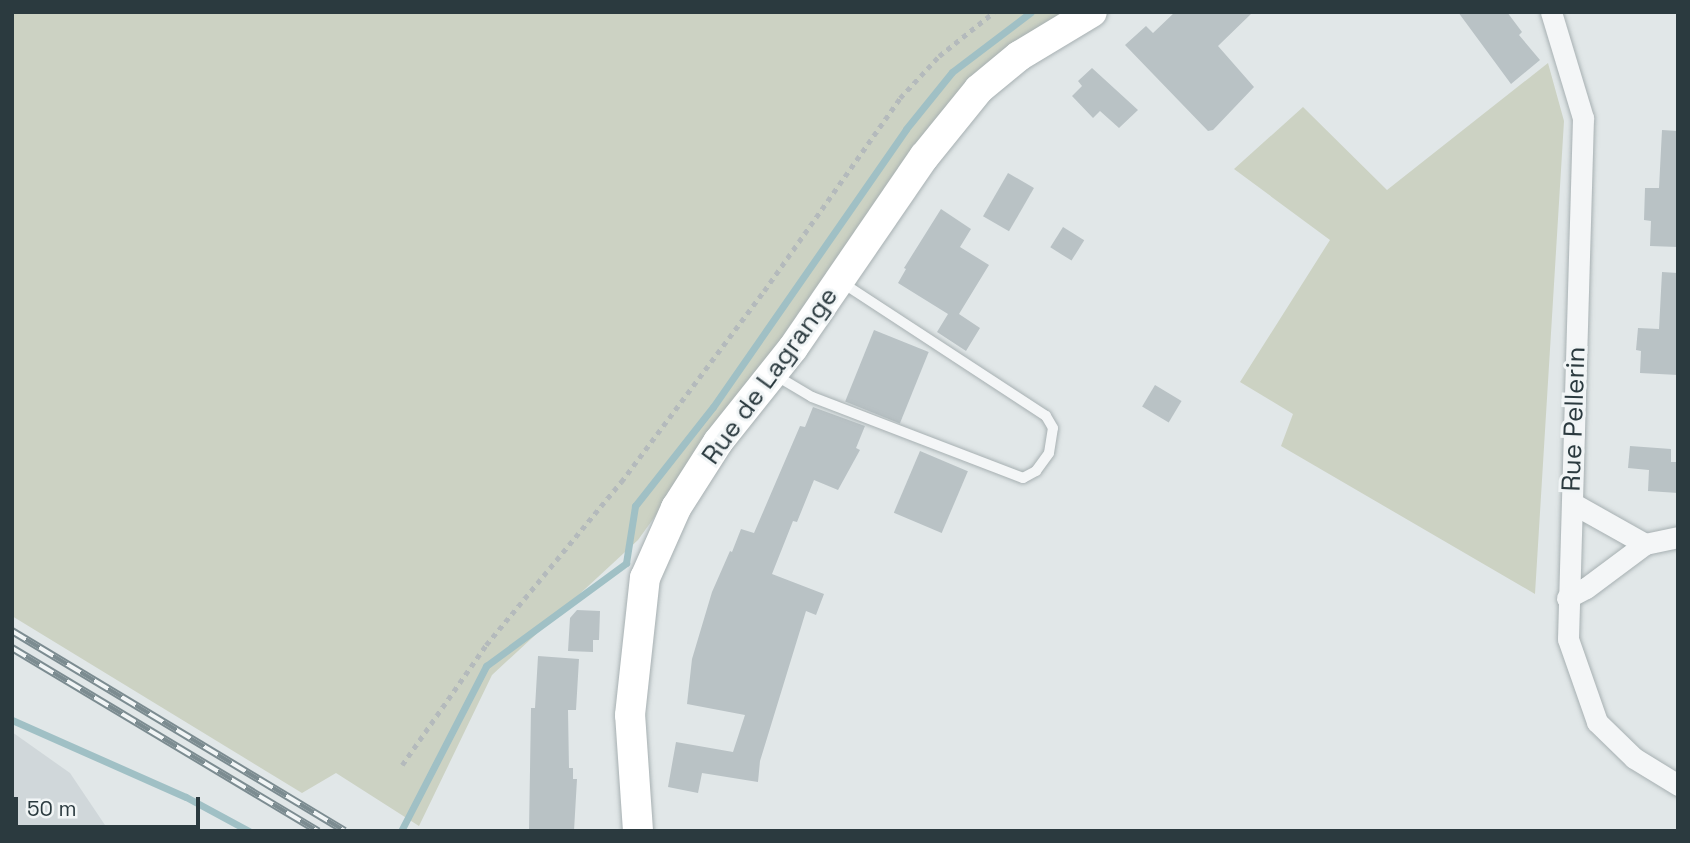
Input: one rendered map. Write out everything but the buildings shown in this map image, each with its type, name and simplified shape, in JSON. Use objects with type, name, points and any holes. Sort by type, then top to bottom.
[{"type":"street","name":"Rue de Lagrange","points":[[638,831],[630,715],[645,578],[676,509],[718,442],[772,374],[924,158],[979,89],[1019,55],[1092,12]]},
{"type":"street","name":"Rue Pellerin","points":[[1551,12],[1583,118],[1567,598],[1568,639],[1597,722],[1634,758],[1678,785]]},
{"type":"street","points":[[1572,503],[1645,544]]},
{"type":"street","points":[[1567,598],[1586,588],[1645,544],[1678,537]]},
{"type":"lane","points":[[772,374],[812,397],[1023,478],[1036,471],[1049,453],[1053,428],[1046,416],[839,281]]},
{"type":"path","points":[[402,765],[486,645],[621,482],[764,291],[900,98],[939,56],[994,12]]},
{"type":"shaded area","points":[[12,732],[70,773],[109,831],[12,831]]},
{"type":"green space","points":[[12,12],[1077,12],[967,82],[638,540],[492,675],[419,826],[336,773],[302,793],[12,616]]},
{"type":"green space","points":[[1548,63],[1564,121],[1535,594],[1281,446],[1293,414],[1240,382],[1330,240],[1234,169],[1303,107],[1387,190]]},
{"type":"waterway","points":[[401,831],[486,666],[626,563],[635,506],[713,407],[906,129],[952,72],[1031,12]]},
{"type":"waterway","points":[[12,720],[186,797],[249,831]]},
{"type":"railway","points":[[12,631],[345,831]]},
{"type":"railway","points":[[12,648],[318,831]]}]
